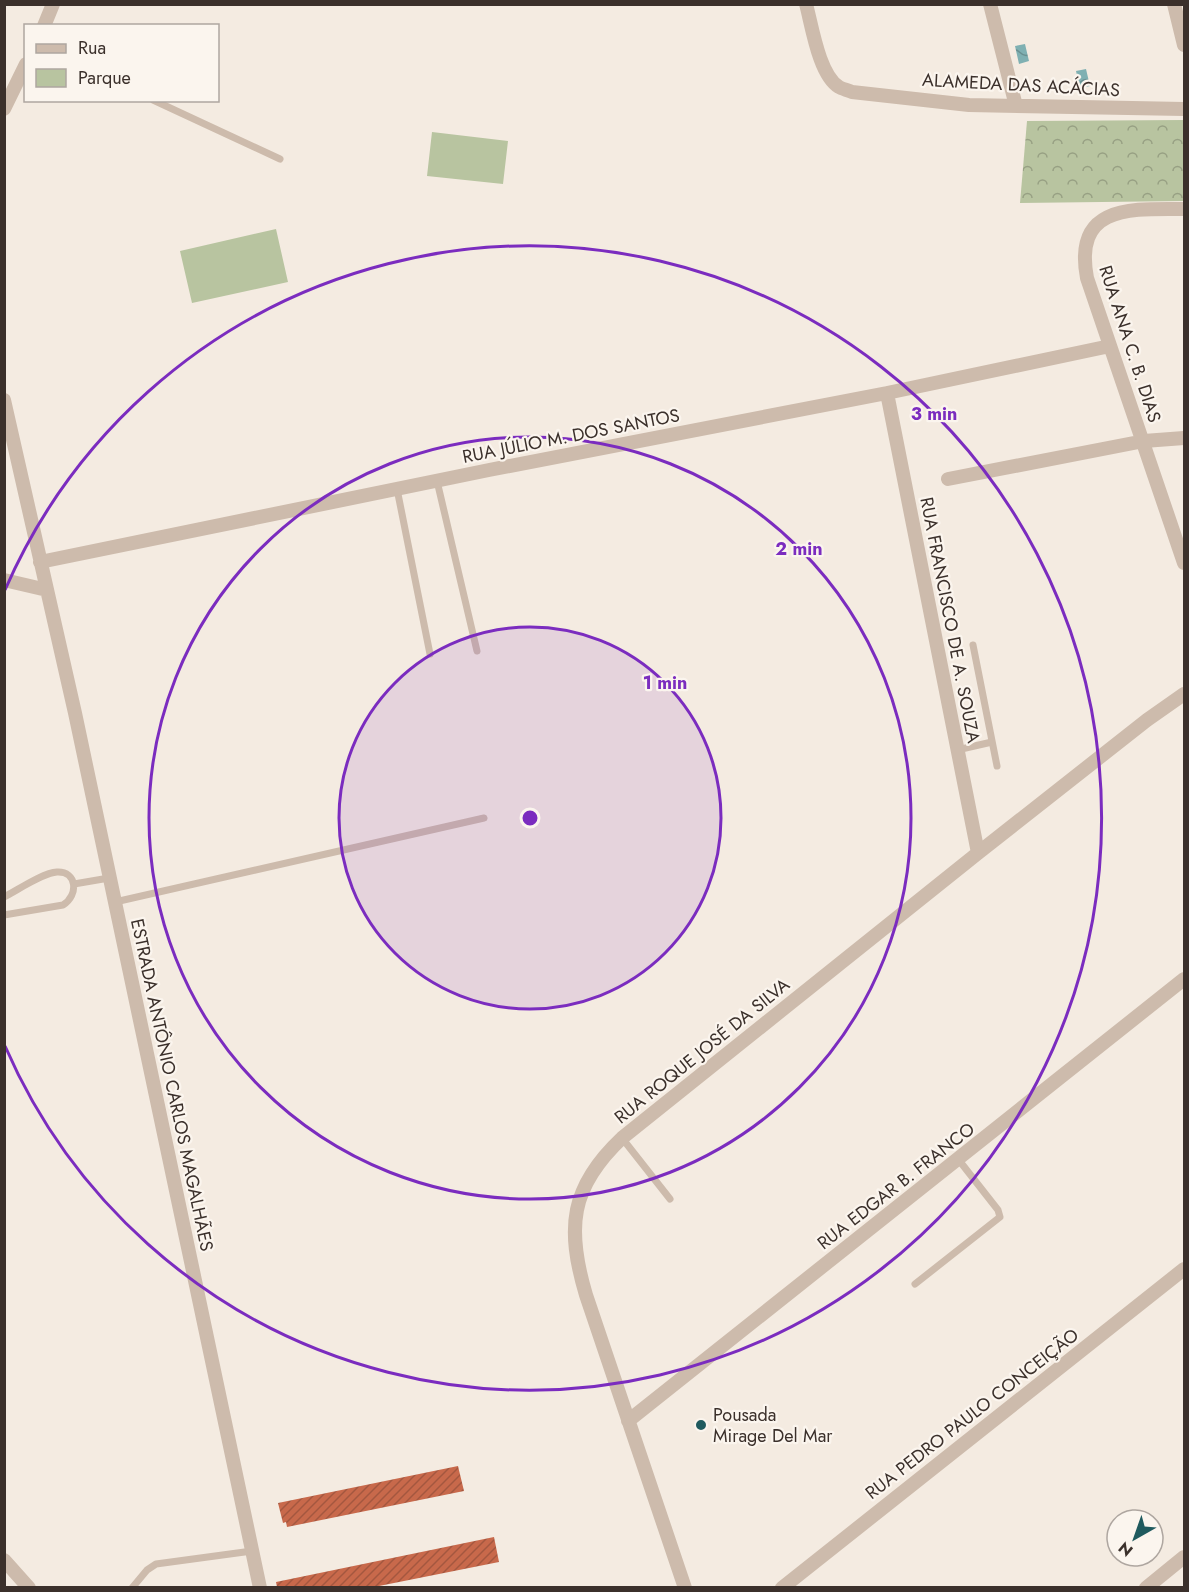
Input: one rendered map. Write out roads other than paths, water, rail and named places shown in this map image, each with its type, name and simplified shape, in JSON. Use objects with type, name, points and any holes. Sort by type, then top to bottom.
[{"type":"street","points":[[45,24],[53,4]]},
{"type":"street","name":"ALAMEDA DAS ACÁCIAS","points":[[806,4],[824,68],[829,78],[839,87],[852,92],[969,105],[1185,109]]},
{"type":"street","points":[[990,4],[1016,106]]},
{"type":"street","points":[[1174,4],[1185,45]]},
{"type":"street","points":[[4,109],[24,68]]},
{"type":"street","name":"RUA ANA C. B. DIAS","points":[[1185,209],[1137,209],[1119,212],[1103,220],[1091,232],[1085,246],[1084,260],[1087,278],[1185,563]]},
{"type":"street","name":"RUA JÚLIO M. DOS SANTOS","points":[[40,562],[1110,346]]},
{"type":"street","name":"RUA FRANCISCO DE A. SOUZA","points":[[886,393],[978,854]]},
{"type":"street","name":"ESTRADA ANTÔNIO CARLOS MAGALHÃES","points":[[4,400],[75,713],[260,1587]]},
{"type":"street","points":[[948,479],[1144,441],[1185,438]]},
{"type":"street","points":[[4,580],[47,590]]},
{"type":"street","name":"RUA ROQUE JOSÉ DA SILVA","points":[[685,1587],[579,1271],[574,1244],[575,1221],[579,1198],[588,1177],[603,1156],[622,1138],[1147,720],[1185,694]]},
{"type":"street","name":"RUA EDGAR B. FRANCO","points":[[628,1421],[1185,979]]},
{"type":"street","name":"RUA PEDRO PAULO CONCEIÇÃO","points":[[782,1587],[1185,1269]]},
{"type":"street","points":[[1146,1587],[1185,1557]]},
{"type":"street","points":[[4,1560],[29,1587]]},
{"type":"lane","points":[[157,102],[280,159]]},
{"type":"lane","points":[[437,481],[477,651]]},
{"type":"lane","points":[[397,489],[430,654]]},
{"type":"lane","points":[[973,645],[997,766]]},
{"type":"lane","points":[[957,750],[992,742]]},
{"type":"lane","points":[[114,902],[484,818]]},
{"type":"lane","points":[[4,897],[48,874],[58,872],[68,875],[74,884],[74,892],[70,900],[63,905],[4,915]]},
{"type":"lane","points":[[74,884],[109,878]]},
{"type":"lane","points":[[622,1138],[670,1199]]},
{"type":"lane","points":[[915,1284],[1000,1217],[998,1210],[958,1159]]},
{"type":"lane","points":[[132,1587],[147,1570],[156,1564],[252,1551]]},
{"type":"water","points":[[1025,44],[1029,61],[1019,64],[1015,46]]},
{"type":"water","points":[[1086,69],[1090,86],[1080,88],[1076,71]]},
{"type":"place","name":"Pousada Mirage Del Mar","points":[[701,1425]]}]
